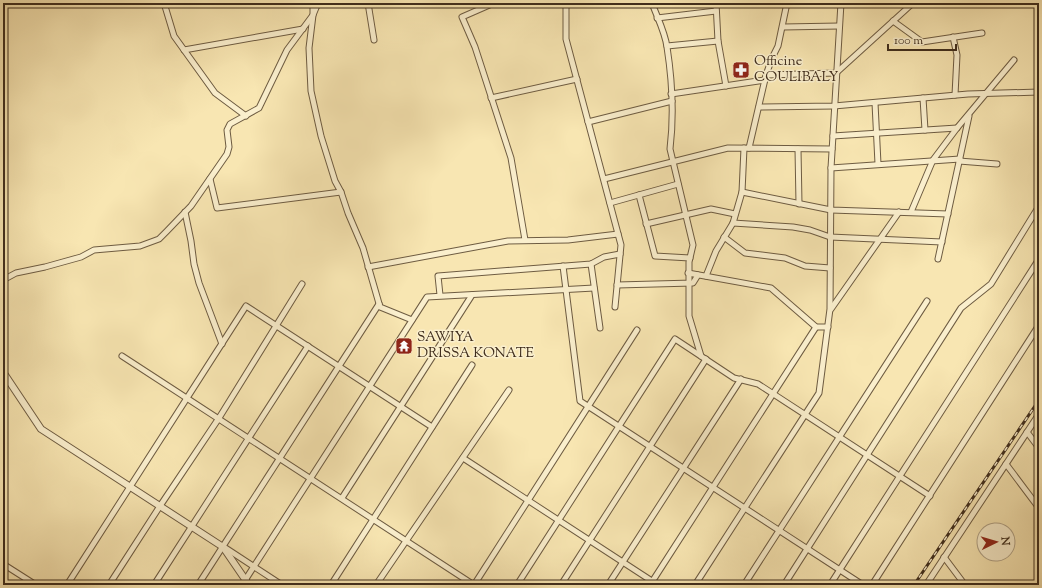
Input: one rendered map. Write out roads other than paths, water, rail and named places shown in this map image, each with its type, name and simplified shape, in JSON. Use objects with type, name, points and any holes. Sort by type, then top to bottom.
[{"type":"street","points":[[164,3],[174,36],[215,93],[246,116]]},
{"type":"street","points":[[314,3],[309,48],[311,91],[321,136],[335,181],[341,192],[363,248],[380,308],[412,320]]},
{"type":"street","points":[[3,280],[16,273],[81,257],[94,250],[148,244],[159,238],[167,231],[185,212],[227,154],[229,147],[228,130],[230,124],[259,108],[287,50],[313,15],[318,3]]},
{"type":"street","points":[[368,3],[374,40]]},
{"type":"street","points":[[494,3],[462,17],[475,46],[511,158],[525,240]]},
{"type":"street","points":[[566,3],[566,39],[621,245],[614,307]]},
{"type":"street","points":[[652,3],[667,46],[672,101],[672,132],[670,148],[693,245],[688,273],[689,316],[701,356]]},
{"type":"street","points":[[716,3],[718,41],[726,86]]},
{"type":"street","points":[[706,276],[716,251],[733,223],[742,192],[746,148],[772,58],[778,46],[787,3]]},
{"type":"street","points":[[695,585],[819,393],[830,309],[831,168],[841,3]]},
{"type":"street","points":[[671,94],[726,86],[766,78],[836,73],[913,3]]},
{"type":"street","points":[[658,18],[716,11]]},
{"type":"street","points":[[893,21],[922,42],[982,33]]},
{"type":"street","points":[[783,27],[839,26]]},
{"type":"street","points":[[184,50],[303,29]]},
{"type":"street","points":[[953,37],[957,55],[955,95]]},
{"type":"street","points":[[667,46],[718,41]]},
{"type":"street","points":[[911,212],[933,160],[957,128],[1014,60]]},
{"type":"street","points":[[491,98],[577,79]]},
{"type":"street","points":[[759,107],[834,106],[955,95],[1039,92]]},
{"type":"street","points":[[923,98],[925,130]]},
{"type":"street","points":[[588,122],[672,101]]},
{"type":"street","points":[[875,103],[878,164]]},
{"type":"street","points":[[938,259],[970,113]]},
{"type":"street","points":[[833,136],[957,128]]},
{"type":"street","points":[[604,179],[728,148],[832,150]]},
{"type":"street","points":[[798,149],[799,204]]},
{"type":"street","points":[[831,168],[933,160],[960,160],[997,164]]},
{"type":"street","points":[[210,179],[217,208],[341,192]]},
{"type":"street","points":[[610,203],[678,184]]},
{"type":"street","points":[[742,192],[830,210],[948,214]]},
{"type":"street","points":[[639,195],[655,256],[690,258]]},
{"type":"street","points":[[784,585],[961,308],[991,284],[1039,206]]},
{"type":"street","points":[[646,224],[711,209],[735,214]]},
{"type":"street","points":[[185,212],[194,264],[199,283],[222,344]]},
{"type":"street","points":[[830,309],[899,212]]},
{"type":"street","points":[[733,223],[793,227],[810,230],[830,237],[942,242]]},
{"type":"street","points":[[368,267],[508,241],[568,240],[618,234]]},
{"type":"street","points":[[724,237],[745,253],[785,258],[805,266],[830,268]]},
{"type":"street","points":[[440,295],[438,276],[591,264],[604,257],[620,254]]},
{"type":"street","points":[[830,585],[1039,259]]},
{"type":"street","points":[[591,264],[600,328]]},
{"type":"street","points":[[563,266],[580,401],[863,585]]},
{"type":"street","points":[[688,273],[771,288],[816,327],[828,327]]},
{"type":"street","points":[[617,285],[693,283],[698,275]]},
{"type":"street","points":[[109,585],[219,418],[302,284]]},
{"type":"street","points":[[246,583],[254,567],[427,297],[440,295],[594,288]]},
{"type":"street","points":[[342,498],[472,294]]},
{"type":"street","points":[[744,585],[927,301]]},
{"type":"street","points":[[198,585],[379,304]]},
{"type":"street","points":[[67,585],[246,306],[432,427]]},
{"type":"street","points":[[872,585],[1039,325]]},
{"type":"street","points":[[652,583],[816,327]]},
{"type":"street","points":[[122,356],[474,585],[637,330]]},
{"type":"street","points":[[517,585],[675,339],[734,378],[741,378],[758,384],[930,496]]},
{"type":"street","points":[[154,585],[308,346]]},
{"type":"street","points":[[561,585],[706,359]]},
{"type":"street","points":[[331,585],[472,365]]},
{"type":"street","points":[[3,372],[41,428],[282,585]]},
{"type":"street","points":[[608,585],[741,378]]},
{"type":"street","points":[[376,585],[509,390]]},
{"type":"street","points":[[926,585],[1039,414]]},
{"type":"street","points":[[1027,432],[1039,448]]},
{"type":"street","points":[[463,458],[623,562],[652,583],[658,585]]},
{"type":"street","points":[[1006,464],[1039,508]]},
{"type":"street","points":[[223,547],[246,583]]},
{"type":"street","points":[[944,558],[965,585]]},
{"type":"street","points":[[3,564],[36,585]]},
{"type":"railway","points":[[914,585],[1039,400]]},
{"type":"place","name":"Officine COULIBALY","points":[[741,70]]},
{"type":"place","name":"SAWIYA DRISSA KONATE","points":[[404,346]]}]
